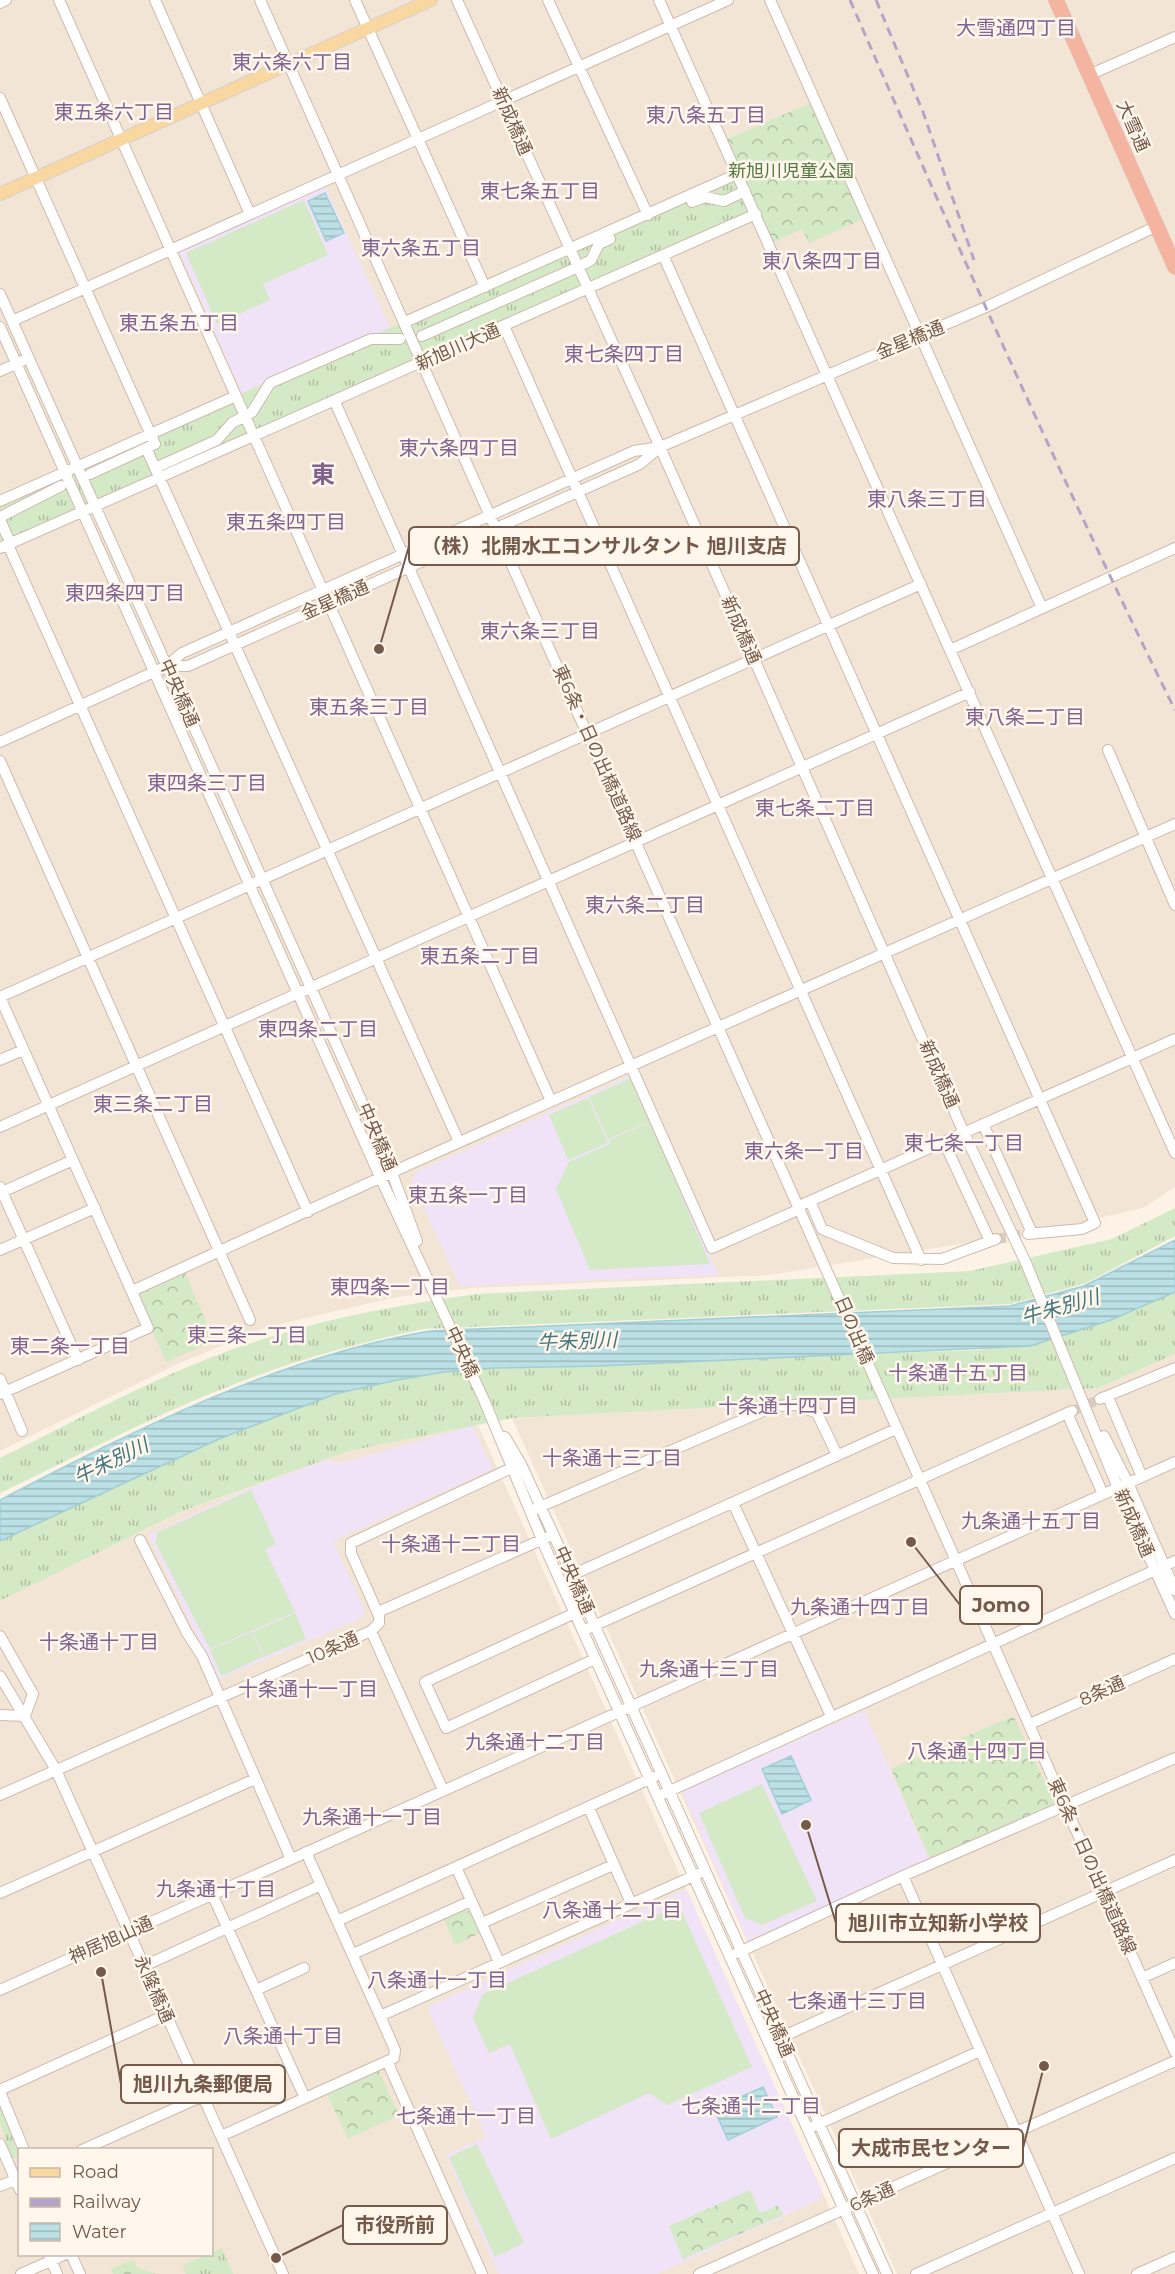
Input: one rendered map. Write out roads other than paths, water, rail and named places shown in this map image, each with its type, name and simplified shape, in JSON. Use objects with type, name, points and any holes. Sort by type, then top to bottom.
[{"type":"highway","name":"大雪通","points":[[1056,0],[1175,267]]},
{"type":"main road","points":[[0,194],[431,0]]},
{"type":"street","points":[[0,3],[6,0]]},
{"type":"street","points":[[59,0],[551,1101]]},
{"type":"street","points":[[155,0],[250,214]]},
{"type":"street","name":"東6条・日の出橋道路線","points":[[260,0],[831,1278]]},
{"type":"street","points":[[355,0],[485,287]]},
{"type":"street","name":"新成橋通","points":[[457,0],[660,447],[1123,1485],[1175,1590]]},
{"type":"street","points":[[548,0],[648,215]]},
{"type":"street","points":[[659,0],[1175,1153]]},
{"type":"street","points":[[12,321],[728,0]]},
{"type":"street","points":[[770,0],[1042,608]]},
{"type":"street","points":[[1089,75],[1175,37]]},
{"type":"street","points":[[0,98],[155,444],[90,474]]},
{"type":"street","points":[[405,322],[737,174]]},
{"type":"street","name":"新旭川大通","points":[[422,336],[578,267],[591,260],[599,244],[705,197],[724,201],[745,191]]},
{"type":"street","name":"新旭川大通","points":[[157,472],[255,437],[756,213]]},
{"type":"street","name":"金星橋通","points":[[0,742],[167,666],[182,653],[490,515],[634,451],[660,447],[827,374],[921,336],[1157,226]]},
{"type":"street","points":[[663,255],[1095,1224],[1082,1229],[1030,1234],[983,1124]]},
{"type":"street","name":"中央橋通","points":[[0,294],[393,1173],[440,1303]]},
{"type":"street","points":[[504,326],[921,1260]]},
{"type":"street","name":"中央橋通","points":[[0,327],[381,1179],[440,1303]]},
{"type":"street","name":"新旭川大通","points":[[6,546],[95,506],[217,440],[232,423],[257,406],[270,383],[371,339],[400,339]]},
{"type":"street","points":[[0,371],[29,358]]},
{"type":"street","points":[[0,501],[236,396]]},
{"type":"street","points":[[335,402],[550,880],[712,1248],[810,1201],[1175,1039]]},
{"type":"street","name":"金星橋通","points":[[167,666],[188,666],[640,464],[660,447]]},
{"type":"street","points":[[146,448],[459,1142]]},
{"type":"street","points":[[61,486],[0,518],[6,546],[308,1212]]},
{"type":"street","points":[[950,650],[1175,548]]},
{"type":"street","points":[[3,1393],[148,1328],[0,997],[921,584]]},
{"type":"street","points":[[0,1127],[970,692]]},
{"type":"street","points":[[1108,750],[1175,905]]},
{"type":"street","points":[[0,760],[250,1320]]},
{"type":"street","points":[[132,1291],[459,1142],[1175,824]]},
{"type":"street","points":[[0,1060],[23,1050]]},
{"type":"street","points":[[810,1201],[822,1229],[892,1258],[942,1259],[993,1239],[944,1142]]},
{"type":"street","points":[[73,1160],[1,1191],[78,1360]]},
{"type":"street","points":[[0,1250],[95,1208]]},
{"type":"street","name":"日の出橋","points":[[831,1278],[891,1417]]},
{"type":"street","name":"中央橋","points":[[440,1303],[484,1400]]},
{"type":"street","points":[[1142,1477],[1104,1398],[1175,1368]]},
{"type":"street","points":[[0,1379],[3,1393],[22,1431]]},
{"type":"street","name":"中央橋通","points":[[484,1400],[516,1466],[540,1506],[572,1575],[887,2274]]},
{"type":"street","points":[[529,1511],[776,1406],[796,1405],[817,1413],[837,1455]]},
{"type":"street","points":[[583,1631],[1069,1412],[1103,1494]]},
{"type":"street","name":"東6条・日の出橋道路線","points":[[891,1417],[1175,2052]]},
{"type":"street","points":[[572,1575],[896,1429]]},
{"type":"street","name":"神居旭山通","points":[[0,1990],[1175,1462]]},
{"type":"street","points":[[516,1466],[353,1541],[351,1553],[378,1612],[553,1534]]},
{"type":"street","name":"中央橋通","points":[[516,1466],[529,1511],[873,2274]]},
{"type":"street","points":[[733,1503],[831,1716]]},
{"type":"street","points":[[140,1540],[187,1634],[202,1656],[291,1859]]},
{"type":"street","points":[[658,1797],[831,1716],[1165,1566]]},
{"type":"street","name":"新成橋通","points":[[1165,1566],[1175,1614]]},
{"type":"street","name":"10条通","points":[[0,1795],[371,1631],[379,1623],[378,1612]]},
{"type":"street","points":[[575,1613],[425,1683],[446,1728],[595,1659]]},
{"type":"street","points":[[371,1631],[443,1791]]},
{"type":"street","points":[[0,1636],[33,1694],[25,1716],[0,1715]]},
{"type":"street","name":"8条通","points":[[1030,1724],[1175,1659]]},
{"type":"street","name":"永隆橋通","points":[[0,1676],[56,1770],[283,2274]]},
{"type":"street","points":[[730,1956],[903,1876],[1175,1758]]},
{"type":"street","points":[[337,1921],[589,1808],[661,1773]]},
{"type":"street","points":[[0,1893],[255,1779]]},
{"type":"street","points":[[589,1808],[631,1904]]},
{"type":"street","points":[[221,2136],[394,2058],[395,2050],[306,1852]]},
{"type":"street","points":[[769,2043],[942,1963],[1175,1860]]},
{"type":"street","points":[[482,1923],[613,1865]]},
{"type":"street","points":[[456,1867],[499,1962]]},
{"type":"street","points":[[380,2016],[705,1870]]},
{"type":"street","points":[[903,1876],[1079,2274]]},
{"type":"street","points":[[144,1966],[321,1885]]},
{"type":"street","points":[[212,1894],[305,2098]]},
{"type":"street","points":[[353,1954],[471,1900]]},
{"type":"street","points":[[1142,1978],[1175,1963]]},
{"type":"street","points":[[256,1990],[304,1968]]},
{"type":"street","points":[[23,2148],[0,2091],[166,2014]]},
{"type":"street","points":[[808,2129],[980,2051]]},
{"type":"street","points":[[387,2061],[482,2274]]},
{"type":"street","name":"6条通","points":[[699,2274],[1175,2061]]},
{"type":"street","points":[[86,2148],[203,2096]]},
{"type":"street","points":[[0,2144],[18,2182],[0,2186]]},
{"type":"street","points":[[916,2274],[1175,2158]]},
{"type":"street","points":[[72,2256],[80,2274]]},
{"type":"street","points":[[1137,2274],[1175,2257]]},
{"type":"street","points":[[21,2274],[50,2258],[57,2274]]},
{"type":"water","points":[[325,193],[344,233],[326,241],[308,201]]},
{"type":"water","name":"牛朱別川","points":[[1175,1240],[1175,1292],[1111,1320],[1030,1346],[600,1366],[498,1368],[444,1372],[397,1380],[335,1394],[219,1439],[0,1541],[0,1500],[104,1447],[209,1399],[318,1358],[374,1343],[430,1331],[1010,1306],[1084,1286]]},
{"type":"water","points":[[791,1756],[811,1800],[782,1814],[762,1769]]},
{"type":"water","points":[[763,2087],[777,2117],[728,2140],[714,2109]]},
{"type":"tunnel","points":[[996,1239],[1028,1234]]},
{"type":"tunnel","points":[[1072,1411],[1100,1399]]},
{"type":"railway","points":[[850,0],[1008,357],[1175,710]]},
{"type":"railway","points":[[876,0],[923,112],[974,260]]},
{"type":"place","name":"（株）北開水工コンサルタント 旭川支店","points":[[379,649]]},
{"type":"place","name":"Jomo","points":[[911,1542]]},
{"type":"place","name":"旭川市立知新小学校","points":[[806,1825]]},
{"type":"place","name":"旭川九条郵便局","points":[[101,1972]]},
{"type":"place","name":"大成市民センター","points":[[1044,2066]]},
{"type":"place","name":"市役所前","points":[[276,2258]]},
{"type":"district","name":"大雪通四丁目","points":[[1016,28]]},
{"type":"district","name":"東六条六丁目","points":[[292,62]]},
{"type":"district","name":"東五条六丁目","points":[[114,112]]},
{"type":"district","name":"東八条五丁目","points":[[706,115]]},
{"type":"district","name":"東七条五丁目","points":[[540,191]]},
{"type":"district","name":"東六条五丁目","points":[[421,248]]},
{"type":"district","name":"東八条四丁目","points":[[822,261]]},
{"type":"district","name":"東五条五丁目","points":[[179,323]]},
{"type":"district","name":"東七条四丁目","points":[[624,354]]},
{"type":"district","name":"東六条四丁目","points":[[459,448]]},
{"type":"district","name":"東","points":[[323,475]]},
{"type":"district","name":"東八条三丁目","points":[[927,499]]},
{"type":"district","name":"東五条四丁目","points":[[286,522]]},
{"type":"district","name":"東四条四丁目","points":[[125,593]]},
{"type":"district","name":"東六条三丁目","points":[[540,631]]},
{"type":"district","name":"東五条三丁目","points":[[369,707]]},
{"type":"district","name":"東八条二丁目","points":[[1025,717]]},
{"type":"district","name":"東四条三丁目","points":[[207,783]]},
{"type":"district","name":"東七条二丁目","points":[[815,808]]},
{"type":"district","name":"東六条二丁目","points":[[645,905]]},
{"type":"district","name":"東五条二丁目","points":[[480,956]]},
{"type":"district","name":"東四条二丁目","points":[[318,1029]]},
{"type":"district","name":"東三条二丁目","points":[[153,1104]]},
{"type":"district","name":"東七条一丁目","points":[[964,1143]]},
{"type":"district","name":"東六条一丁目","points":[[804,1151]]},
{"type":"district","name":"東五条一丁目","points":[[468,1195]]},
{"type":"district","name":"東四条一丁目","points":[[390,1287]]},
{"type":"district","name":"東三条一丁目","points":[[247,1335]]},
{"type":"district","name":"東二条一丁目","points":[[70,1346]]},
{"type":"district","name":"十条通十五丁目","points":[[958,1373]]},
{"type":"district","name":"十条通十四丁目","points":[[788,1406]]},
{"type":"district","name":"十条通十三丁目","points":[[612,1458]]},
{"type":"district","name":"九条通十五丁目","points":[[1031,1521]]},
{"type":"district","name":"十条通十二丁目","points":[[451,1544]]},
{"type":"district","name":"九条通十四丁目","points":[[860,1607]]},
{"type":"district","name":"十条通十丁目","points":[[99,1642]]},
{"type":"district","name":"九条通十三丁目","points":[[709,1669]]},
{"type":"district","name":"十条通十一丁目","points":[[308,1689]]},
{"type":"district","name":"九条通十二丁目","points":[[535,1742]]},
{"type":"district","name":"八条通十四丁目","points":[[977,1751]]},
{"type":"district","name":"九条通十一丁目","points":[[372,1817]]},
{"type":"district","name":"九条通十丁目","points":[[216,1889]]},
{"type":"district","name":"八条通十二丁目","points":[[612,1910]]},
{"type":"district","name":"八条通十一丁目","points":[[437,1980]]},
{"type":"district","name":"七条通十三丁目","points":[[857,2001]]},
{"type":"district","name":"八条通十丁目","points":[[283,2036]]},
{"type":"district","name":"七条通十二丁目","points":[[751,2106]]},
{"type":"district","name":"七条通十一丁目","points":[[466,2116]]},
{"type":"park label","name":"新旭川児童公園","points":[[791,171]]}]
